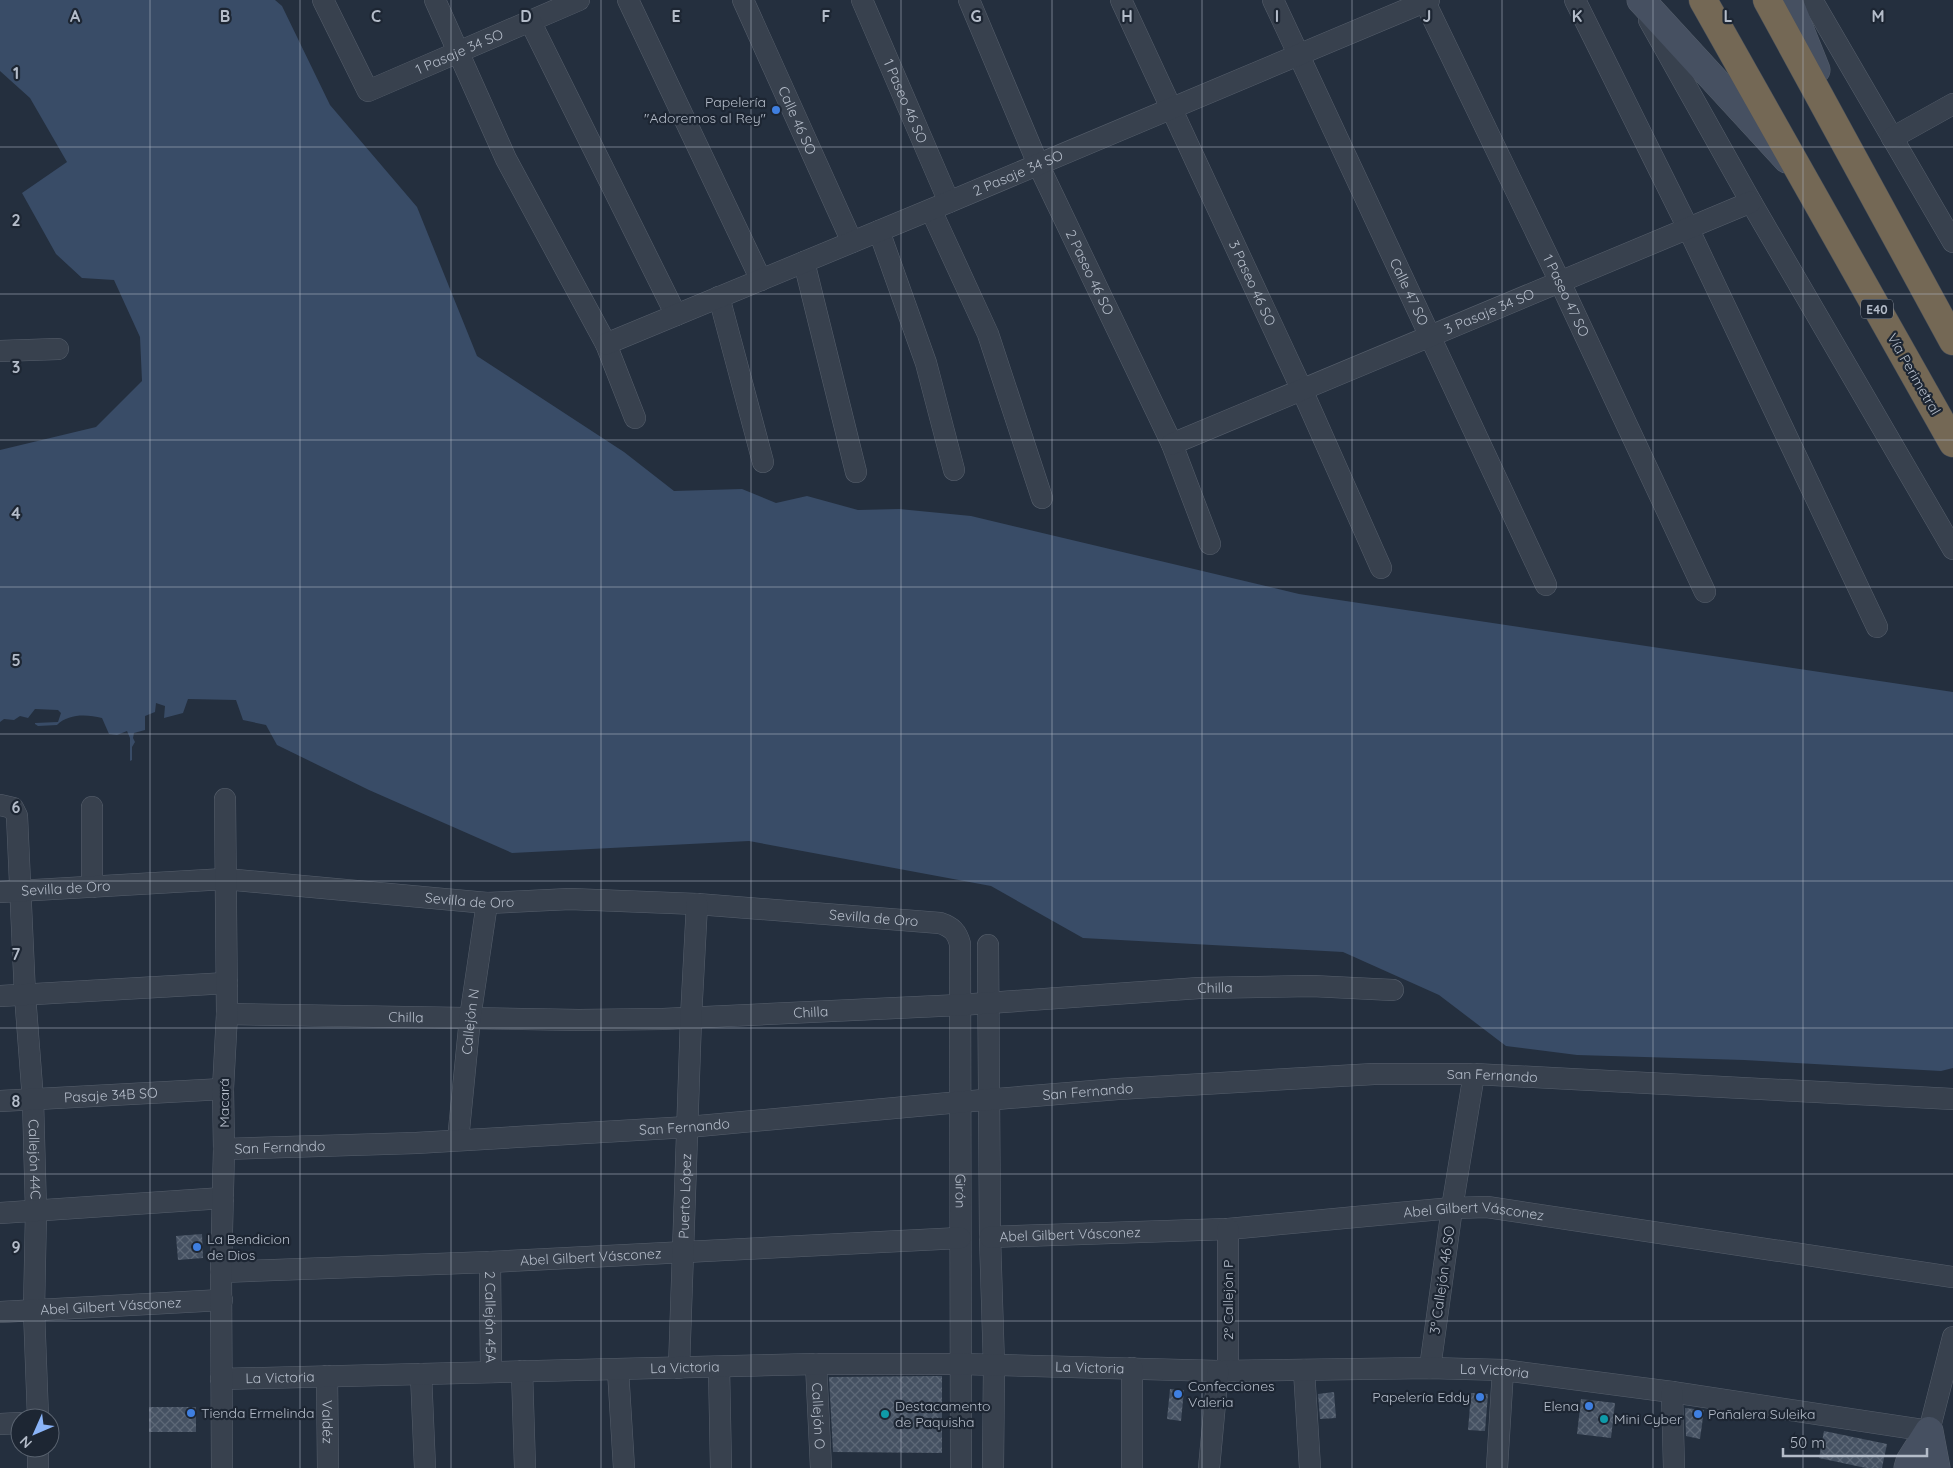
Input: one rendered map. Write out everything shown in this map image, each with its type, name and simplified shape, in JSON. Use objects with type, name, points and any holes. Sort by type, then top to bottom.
[{"type":"highway","name":"Vía Perimetral","points":[[1703,0],[1953,443]]},
{"type":"highway","points":[[1767,0],[1953,341]]},
{"type":"street","name":"1 Pasaje 34 SO","points":[[323,0],[368,91],[579,0]]},
{"type":"street","points":[[435,0],[506,159],[606,344],[635,418]]},
{"type":"street","points":[[628,0],[761,280]]},
{"type":"street","name":"Calle 46 SO","points":[[743,0],[852,242]]},
{"type":"street","name":"1 Paseo 46 SO","points":[[862,0],[988,334],[1042,498]]},
{"type":"street","name":"2 Paseo 46 SO","points":[[969,0],[1038,164],[1172,444],[1210,544]]},
{"type":"street","name":"3 Paseo 46 SO","points":[[1121,0],[1302,390],[1381,568]]},
{"type":"street","name":"Calle 47 SO","points":[[1273,0],[1546,585]]},
{"type":"street","points":[[1575,0],[1688,228],[1877,627]]},
{"type":"street","points":[[1640,0],[1751,202],[1953,550]]},
{"type":"street","name":"Vía Perimetral","points":[[1640,0],[1801,175]]},
{"type":"street","points":[[1788,0],[1848,151]]},
{"type":"street","points":[[1812,0],[1953,242]]},
{"type":"street","name":"2 Pasaje 34 SO","points":[[606,344],[940,206],[1426,1]]},
{"type":"street","name":"1 Paseo 47 SO","points":[[1426,1],[1705,592]]},
{"type":"street","points":[[530,21],[676,315]]},
{"type":"street","points":[[1892,138],[1953,104]]},
{"type":"street","name":"3 Pasaje 34 SO","points":[[1172,444],[1751,202]]},
{"type":"street","points":[[880,231],[926,363],[954,470]]},
{"type":"street","points":[[804,262],[856,472]]},
{"type":"street","points":[[719,297],[764,462]]},
{"type":"street","points":[[0,351],[58,349]]},
{"type":"street","name":"Macará","points":[[222,1468],[221,1272],[224,1149],[223,1089],[227,1014],[224,799]]},
{"type":"street","points":[[92,807],[92,887]]},
{"type":"street","name":"Callejón 44C","points":[[8,808],[10,891],[25,995],[33,1100],[36,1212],[34,1310],[38,1408]]},
{"type":"street","name":"Sevilla de Oro","points":[[10,891],[226,879],[487,903],[570,899],[697,904],[940,923]]},
{"type":"street","name":"Callejón N","points":[[458,1140],[470,1018],[487,903]]},
{"type":"street","name":"Puerto López","points":[[679,1368],[691,1018],[697,904]]},
{"type":"street","name":"Girón","points":[[940,923],[955,930],[960,944],[961,1468]]},
{"type":"street","points":[[988,945],[990,1237],[994,1366],[993,1468]]},
{"type":"street","points":[[0,996],[227,983]]},
{"type":"street","name":"Chilla","points":[[227,1014],[579,1020],[691,1018],[960,1006],[1199,988],[1312,986],[1393,990]]},
{"type":"street","name":"San Fernando","points":[[224,1149],[458,1140],[688,1128],[1118,1089],[1366,1074],[1474,1074],[1953,1099]]},
{"type":"street","name":"3º Callejón 46 SO","points":[[1430,1368],[1452,1208],[1474,1074]]},
{"type":"street","name":"Pasaje 34B SO","points":[[0,1101],[223,1089]]},
{"type":"street","points":[[0,1213],[223,1198]]},
{"type":"street","name":"Abel Gilbert Vásconez","points":[[990,1237],[1228,1229],[1452,1208],[1487,1207],[1953,1277]]},
{"type":"street","name":"2° Callejón P","points":[[1209,1468],[1223,1371],[1228,1229]]},
{"type":"street","name":"Abel Gilbert Vásconez","points":[[221,1272],[490,1262],[960,1238]]},
{"type":"street","name":"2 Callejón 45A","points":[[490,1262],[491,1372]]},
{"type":"street","name":"Abel Gilbert Vásconez","points":[[0,1312],[222,1300]]},
{"type":"street","points":[[1936,1468],[1953,1337]]},
{"type":"street","name":"La Victoria","points":[[221,1379],[816,1364],[961,1364],[1223,1371],[1430,1368],[1503,1370],[1672,1392],[1941,1433]]},
{"type":"street","name":"Callejón O","points":[[816,1364],[821,1468]]},
{"type":"street","points":[[719,1367],[720,1468]]},
{"type":"street","points":[[1132,1368],[1132,1468]]},
{"type":"street","points":[[618,1370],[624,1468]]},
{"type":"street","points":[[1304,1370],[1310,1468]]},
{"type":"street","points":[[1497,1468],[1503,1370]]},
{"type":"street","points":[[522,1371],[525,1468]]},
{"type":"street","points":[[421,1374],[426,1468]]},
{"type":"street","name":"Valdéz","points":[[327,1376],[328,1468]]},
{"type":"street","points":[[1672,1392],[1674,1468]]},
{"type":"street","points":[[1908,1468],[1910,1461],[1941,1433]]},
{"type":"water","points":[[0,0],[275,0],[282,6],[330,105],[417,207],[477,356],[624,452],[674,491],[742,489],[776,503],[807,496],[858,510],[899,509],[971,516],[1299,594],[1953,692],[1953,1068],[1941,1071],[1744,1060],[1577,1055],[1506,1046],[1439,995],[1343,952],[1083,938],[991,886],[749,841],[512,853],[369,790],[277,745],[266,725],[243,720],[236,700],[188,699],[183,713],[164,718],[165,706],[156,703],[155,712],[145,716],[145,730],[134,733],[133,738],[135,742],[132,747],[132,760],[130,761],[130,738],[127,731],[117,735],[109,734],[102,718],[78,716],[61,721],[57,725],[38,726],[35,723],[58,722],[61,713],[58,710],[35,709],[28,718],[20,716],[14,720],[4,719],[0,722],[0,450],[96,427],[142,381],[140,337],[114,280],[82,278],[56,254],[22,193],[67,162],[30,98],[0,71]]},
{"type":"building","points":[[202,1234],[203,1258],[178,1260],[176,1236]]},
{"type":"building","name":"Destacamento de Paquisha","points":[[942,1376],[942,1453],[833,1452],[829,1377]]},
{"type":"building","points":[[1170,1389],[1184,1390],[1181,1421],[1167,1419]]},
{"type":"building","points":[[1334,1392],[1336,1418],[1320,1419],[1318,1394]]},
{"type":"building","points":[[1471,1393],[1488,1394],[1485,1431],[1468,1430]]},
{"type":"building","points":[[1581,1399],[1615,1403],[1611,1438],[1577,1434]]},
{"type":"building","points":[[149,1407],[196,1407],[196,1432],[149,1432]]},
{"type":"building","points":[[1685,1408],[1704,1410],[1700,1439],[1686,1436]]},
{"type":"building","points":[[1824,1431],[1887,1444],[1882,1468],[1866,1468],[1819,1458]]},
{"type":"place","name":"Papelería \"Adoremos al Rey\"","points":[[776,110]]},
{"type":"place","name":"La Bendicion de Dios","points":[[197,1247]]},
{"type":"place","name":"Confecciones Valeria","points":[[1178,1394]]},
{"type":"place","name":"Papelería Eddy","points":[[1480,1397]]},
{"type":"place","name":"Elena","points":[[1589,1406]]},
{"type":"place","name":"Tienda Ermelinda","points":[[191,1413]]},
{"type":"place","name":"Destacamento de Paquisha","points":[[885,1414]]},
{"type":"place","name":"Pañalera Suleika","points":[[1698,1414]]},
{"type":"place","name":"Mini Cyber","points":[[1604,1419]]}]
